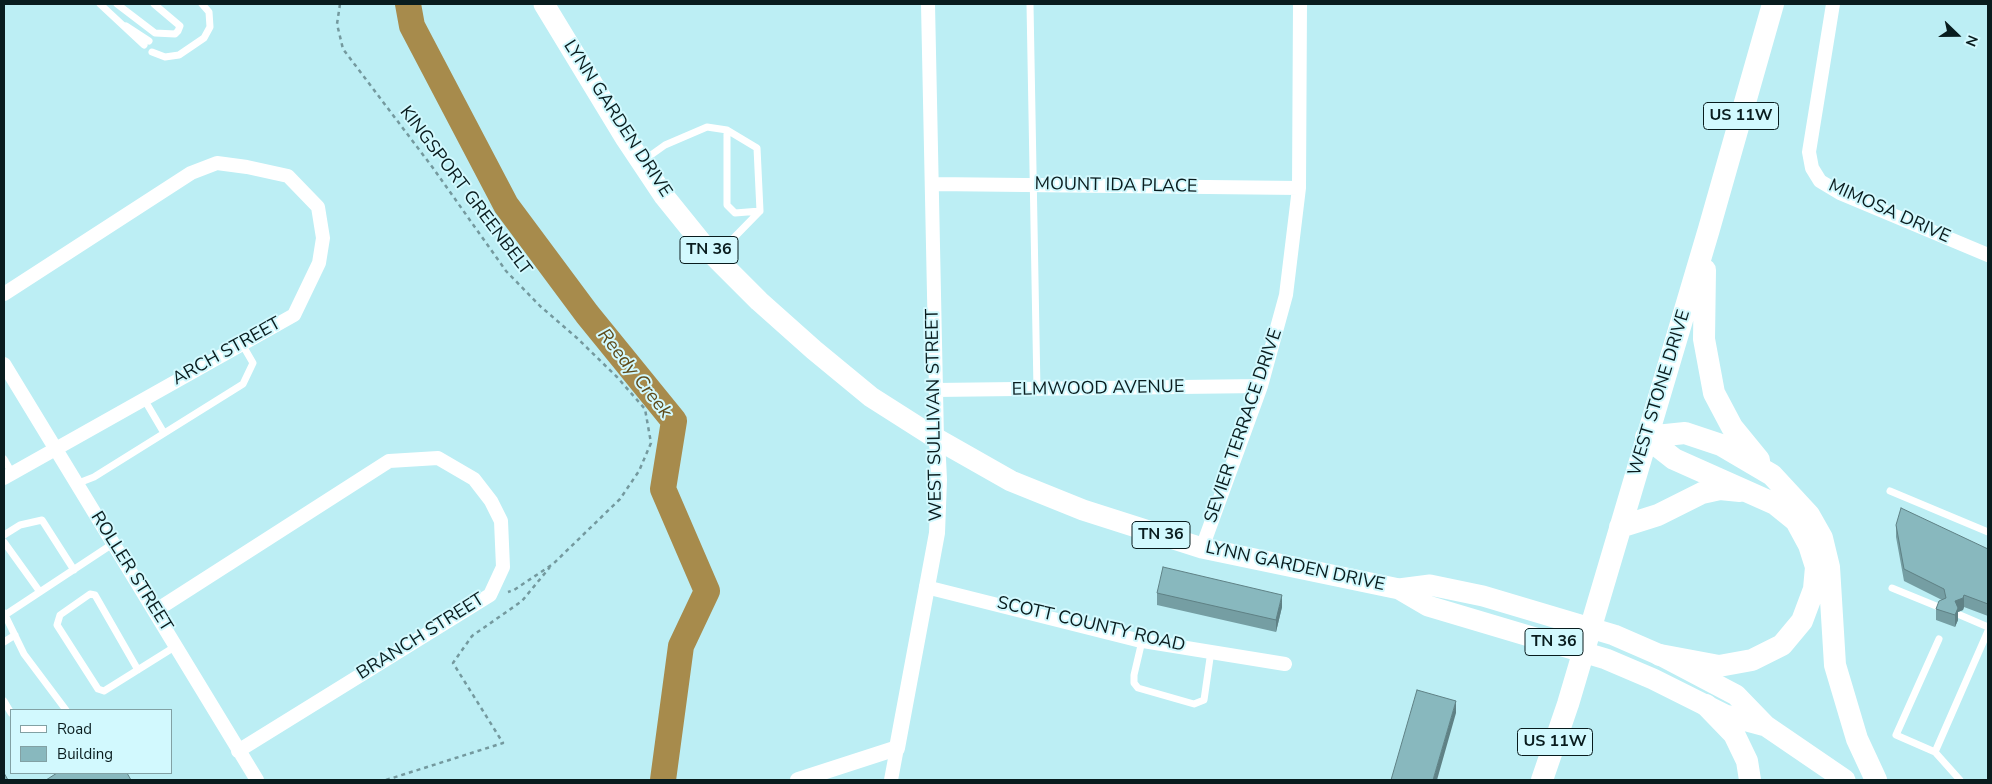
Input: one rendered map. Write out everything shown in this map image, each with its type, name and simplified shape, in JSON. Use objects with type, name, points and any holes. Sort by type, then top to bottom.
[{"type":"highway","name":"WEST STONE DRIVE","points":[[1542,780],[1568,704],[1709,229],[1773,4]]},
{"type":"highway","points":[[1709,229],[1704,284],[1704,339],[1714,393],[1732,427],[1772,475],[1809,515],[1822,538],[1829,567],[1835,665],[1857,739],[1876,780]]},
{"type":"highway","points":[[1646,437],[1685,433],[1722,445],[1772,475]]},
{"type":"highway","points":[[1646,437],[1674,459],[1775,504],[1796,521],[1809,545],[1816,567],[1814,589],[1802,622],[1782,645],[1752,660],[1719,666],[1660,655]]},
{"type":"highway","points":[[1620,527],[1658,515],[1702,493],[1729,490],[1759,496]]},
{"type":"highway","points":[[1706,705],[1734,734],[1747,761],[1750,780]]},
{"type":"main road","name":"LYNN GARDEN DRIVE","points":[[544,4],[641,162],[664,196],[715,257],[759,301],[871,397],[937,439],[1012,481],[1083,510],[1202,548],[1399,589],[1428,606],[1606,659],[1725,715],[1766,726]]},
{"type":"main road","name":"LYNN GARDEN DRIVE","points":[[1399,589],[1430,585],[1482,596],[1606,632],[1660,655],[1736,695],[1766,726],[1845,780]]},
{"type":"street","name":"WEST SULLIVAN STREET","points":[[897,748],[937,533],[939,480],[935,390],[933,184],[928,4]]},
{"type":"street","name":"SEVIER TERRACE DRIVE","points":[[1202,548],[1261,386],[1286,295],[1299,188],[1300,4]]},
{"type":"street","name":"MIMOSA DRIVE","points":[[1833,4],[1809,152],[1812,168],[1816,175],[1820,181],[1840,193],[1988,255]]},
{"type":"street","name":"ARCH STREET","points":[[4,294],[191,173],[217,164],[247,167],[288,176],[318,207],[323,238],[319,263],[294,315],[8,475]]},
{"type":"street","name":"MOUNT IDA PLACE","points":[[933,184],[1299,188]]},
{"type":"street","name":"ROLLER STREET","points":[[4,364],[257,780]]},
{"type":"street","name":"ELMWOOD AVENUE","points":[[935,390],[1261,386]]},
{"type":"street","name":"BRANCH STREET","points":[[155,611],[389,461],[438,458],[474,479],[491,501],[501,521],[503,567],[490,595],[238,751]]},
{"type":"street","name":"SCOTT COUNTY ROAD","points":[[926,587],[1142,641],[1285,664]]},
{"type":"street","points":[[798,780],[897,748]]},
{"type":"street","points":[[890,780],[897,748]]},
{"type":"lane","points":[[100,4],[147,43]]},
{"type":"lane","points":[[117,4],[155,33],[175,34],[180,26],[154,4]]},
{"type":"lane","points":[[154,50],[165,57],[180,56],[204,38],[210,27],[209,12],[202,4]]},
{"type":"lane","points":[[1030,4],[1035,185],[1037,390]]},
{"type":"lane","points":[[641,162],[664,144],[707,128],[727,130],[758,148],[760,211],[715,257]]},
{"type":"lane","points":[[727,130],[727,205],[735,213],[760,211]]},
{"type":"lane","points":[[76,484],[94,476],[243,384],[253,363],[242,344]]},
{"type":"lane","points":[[144,399],[164,433]]},
{"type":"lane","points":[[4,459],[8,475]]},
{"type":"lane","points":[[1890,491],[1988,532]]},
{"type":"lane","points":[[4,535],[20,525],[42,520],[74,570]]},
{"type":"lane","points":[[4,542],[40,592]]},
{"type":"lane","points":[[65,709],[24,654],[5,614],[114,544]]},
{"type":"lane","points":[[1892,588],[1941,608]]},
{"type":"lane","points":[[138,670],[94,595],[90,594],[60,615],[57,625],[98,689],[104,692],[138,670],[176,645]]},
{"type":"lane","points":[[1960,615],[1988,627]]},
{"type":"lane","points":[[1935,752],[1988,631]]},
{"type":"lane","points":[[4,642],[15,635]]},
{"type":"lane","points":[[1939,639],[1896,735],[1935,752],[1960,780]]},
{"type":"lane","points":[[1142,641],[1134,675],[1134,683],[1138,688],[1194,704],[1204,700],[1211,651]]},
{"type":"path","name":"KINGSPORT GREENBELT","points":[[340,4],[337,24],[343,49],[434,168],[506,271],[540,306],[577,338],[617,377],[645,409],[651,443],[639,471],[620,499],[553,564]]},
{"type":"path","points":[[490,595],[514,590],[553,564]]},
{"type":"path","points":[[386,780],[503,743],[453,664],[472,636],[522,601],[553,564]]},
{"type":"building","points":[[1901,508],[1988,549],[1988,604],[1964,595],[1963,598],[1955,601],[1958,608],[1955,615],[1936,609],[1939,601],[1946,598],[1944,589],[1904,569],[1896,525]]},
{"type":"building","points":[[1163,567],[1282,595],[1276,620],[1157,593]]},
{"type":"building","points":[[1417,690],[1456,701],[1433,780],[1391,780]]},
{"type":"building","points":[[55,774],[128,774],[131,780],[46,780]]},
{"type":"waterway","name":"Reedy Creek","points":[[408,4],[412,26],[506,205],[587,314],[674,421],[663,489],[707,591],[681,646],[663,780]]}]
